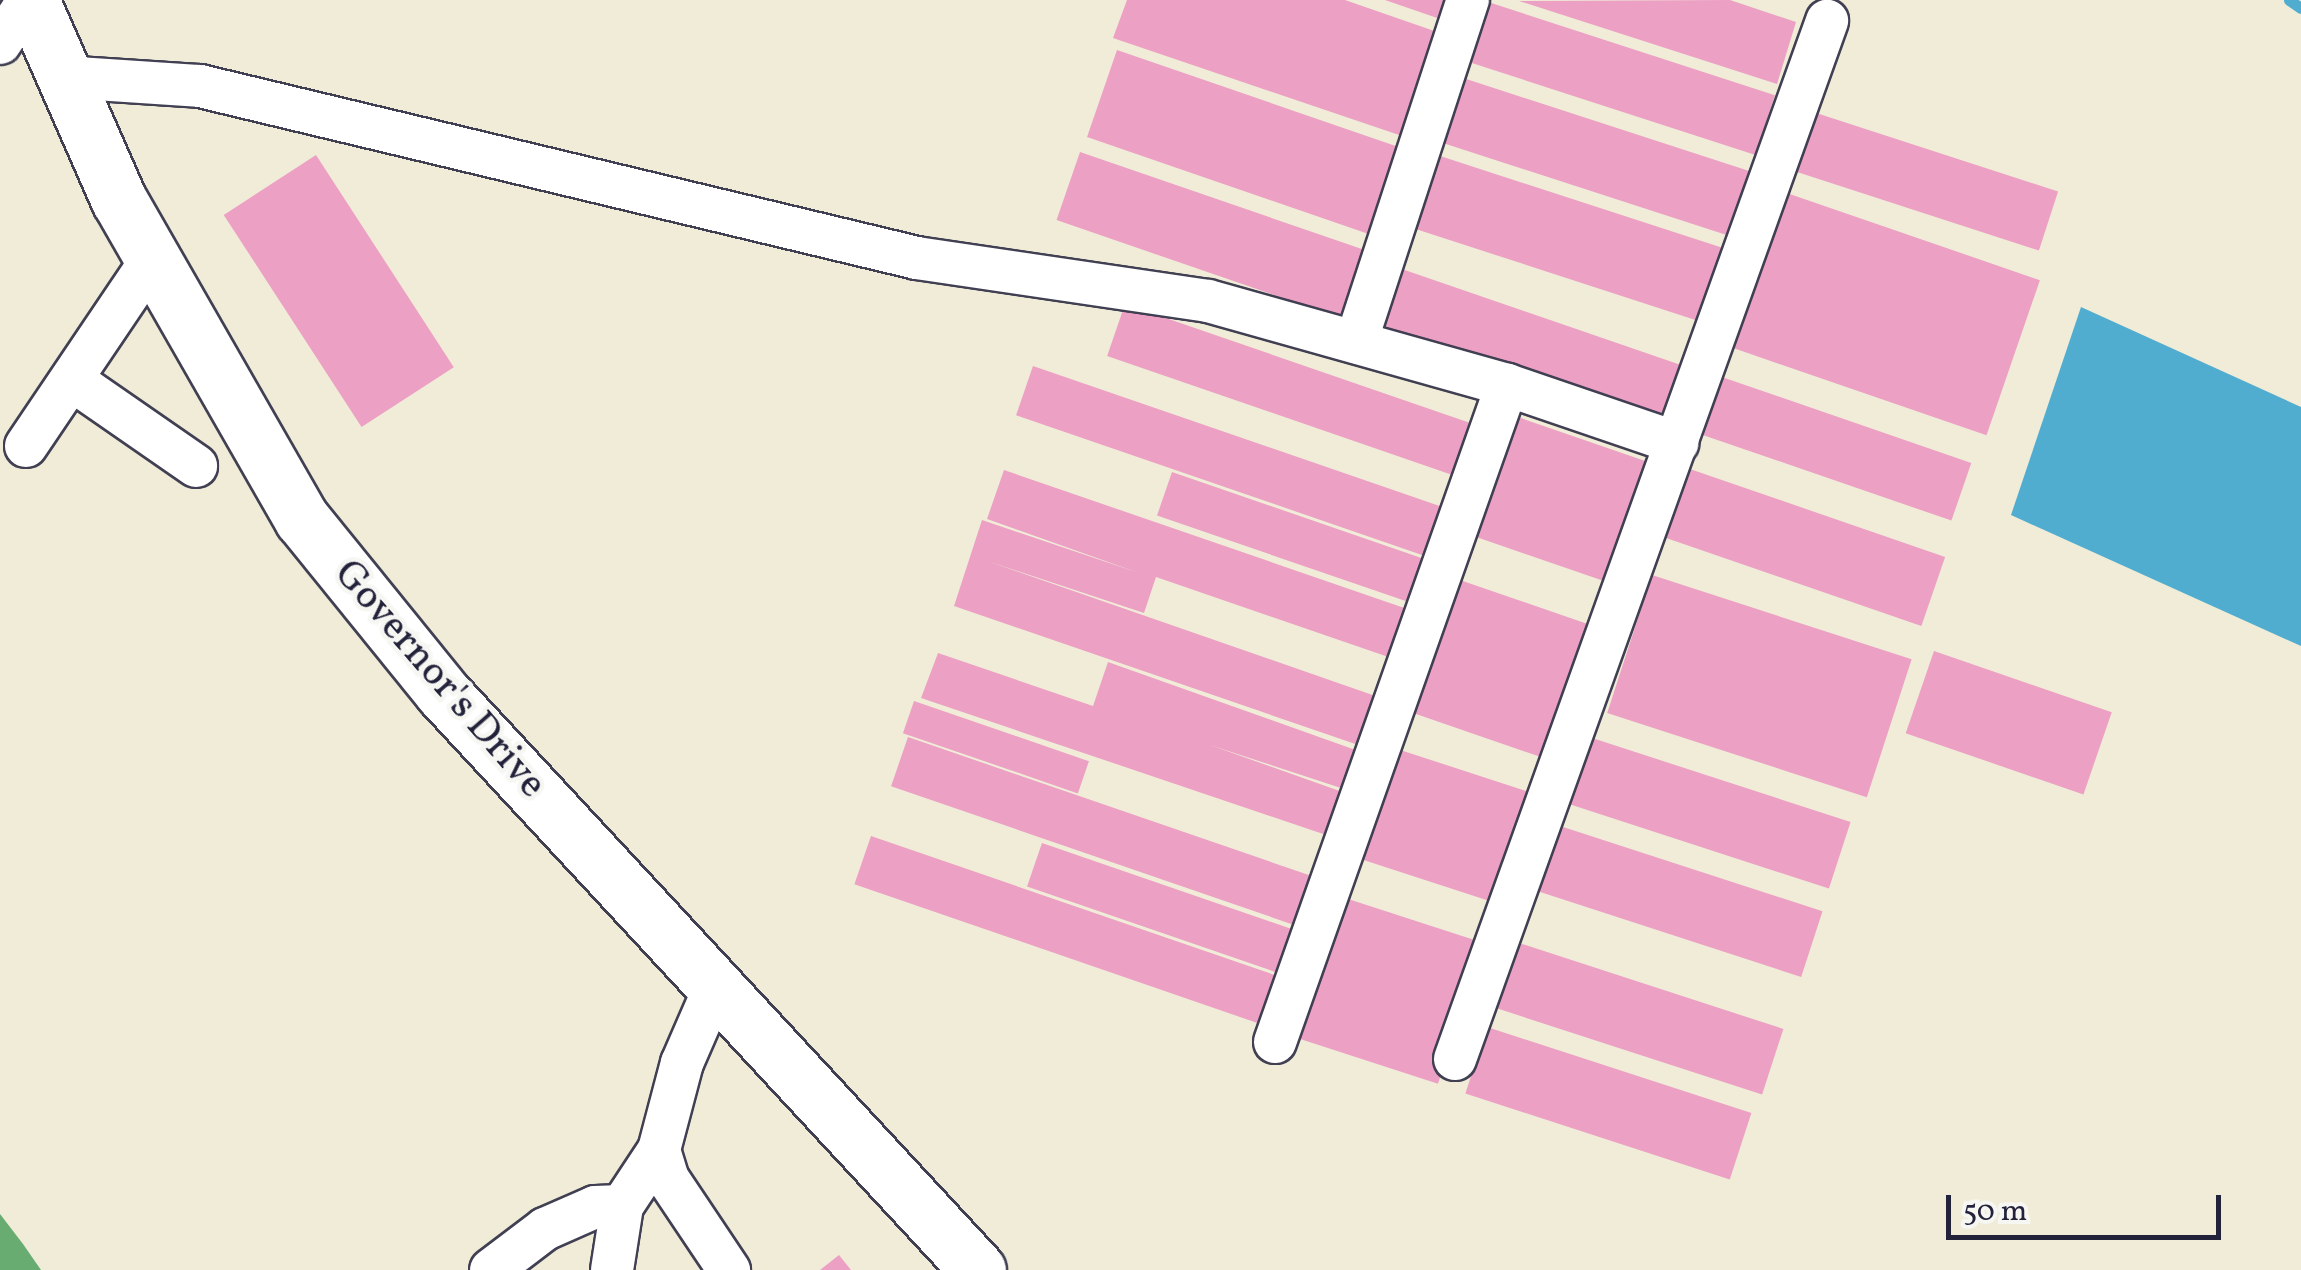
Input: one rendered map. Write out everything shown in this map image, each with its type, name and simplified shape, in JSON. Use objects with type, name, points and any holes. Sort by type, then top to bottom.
[{"type":"main road","name":"Governor's Drive","points":[[30,0],[152,259],[302,519],[442,692],[978,1270]]},
{"type":"lane","points":[[0,43],[30,0]]},
{"type":"lane","points":[[1356,342],[1468,0]]},
{"type":"lane","points":[[1454,1059],[1827,21]]},
{"type":"lane","points":[[64,77],[200,86],[917,258],[1208,301],[1507,385],[1677,443]]},
{"type":"lane","points":[[26,446],[152,259]]},
{"type":"lane","points":[[72,380],[196,466]]},
{"type":"lane","points":[[1275,1042],[1507,385]]},
{"type":"lane","points":[[612,1270],[622,1206],[660,1150],[682,1064],[715,987]]},
{"type":"lane","points":[[660,1150],[668,1179],[730,1270]]},
{"type":"lane","points":[[491,1270],[545,1229],[595,1206],[622,1206]]},
{"type":"green space","points":[[0,1214],[23,1244],[41,1270],[0,1270]]},
{"type":"water","points":[[2081,307],[2301,407],[2301,646],[2011,515]]},
{"type":"building","points":[[1127,0],[1345,0],[1440,33],[1405,137],[1113,38]]},
{"type":"building","points":[[1385,0],[1450,0],[1443,20]]},
{"type":"building","points":[[1482,0],[1775,95],[1755,155],[1463,60]]},
{"type":"building","points":[[1730,0],[1796,22],[1777,84],[1519,1]]},
{"type":"building","points":[[1117,50],[1407,150],[1377,237],[1087,137]]},
{"type":"building","points":[[1457,76],[1750,171],[1729,236],[1436,141]]},
{"type":"building","points":[[1807,110],[2058,192],[2039,251],[1788,169]]},
{"type":"building","points":[[1080,152],[1368,251],[1345,319],[1057,220]]},
{"type":"building","points":[[1434,154],[1727,249],[1703,322],[1410,227]]},
{"type":"building","points":[[316,155],[454,367],[362,427],[224,215]]},
{"type":"building","points":[[1778,190],[2040,280],[1987,435],[1725,345]]},
{"type":"building","points":[[1396,267],[1688,368],[1667,428],[1375,328]]},
{"type":"building","points":[[1125,304],[1474,424],[1456,476],[1107,356]]},
{"type":"building","points":[[1033,366],[1446,508],[1429,557],[1016,415]]},
{"type":"building","points":[[1716,375],[1971,463],[1951,521],[1696,433]]},
{"type":"building","points":[[1509,414],[1652,463],[1610,583],[1468,534]]},
{"type":"building","points":[[1687,468],[1945,557],[1921,626],[1663,537]]},
{"type":"building","points":[[1004,470],[1416,612],[1400,661],[1156,577],[1144,613],[987,561],[1384,699],[1367,748],[954,606],[982,520],[1139,573],[987,519]]},
{"type":"building","points":[[1172,472],[1430,561],[1415,604],[1157,515]]},
{"type":"building","points":[[1652,575],[1912,659],[1867,797],[1607,713]]},
{"type":"building","points":[[1454,578],[1595,627],[1549,760],[1408,711]]},
{"type":"building","points":[[1934,651],[2112,712],[2083,794],[1906,733]]},
{"type":"building","points":[[938,653],[1093,706],[1108,662],[1364,753],[1350,791],[1210,745],[1351,795],[1335,838],[921,698]]},
{"type":"building","points":[[914,701],[1089,761],[1078,793],[903,733]]},
{"type":"building","points":[[908,737],[1321,879],[1304,928],[891,786]]},
{"type":"building","points":[[1589,737],[1851,822],[1829,889],[1567,804]]},
{"type":"building","points":[[1394,748],[1538,795],[1502,905],[1358,858]]},
{"type":"building","points":[[1560,826],[1822,911],[1801,977],[1539,892]]},
{"type":"building","points":[[871,836],[1284,978],[1268,1026],[854,884]]},
{"type":"building","points":[[1042,843],[1298,931],[1283,975],[1027,886]]},
{"type":"building","points":[[1342,897],[1484,943],[1438,1084],[1296,1038]]},
{"type":"building","points":[[1519,943],[1783,1029],[1762,1095],[1498,1009]]},
{"type":"building","points":[[1487,1027],[1751,1113],[1730,1179],[1465,1094]]},
{"type":"building","points":[[839,1255],[851,1270],[820,1270]]},
{"type":"waterway","points":[[2289,0],[2301,8]]}]
